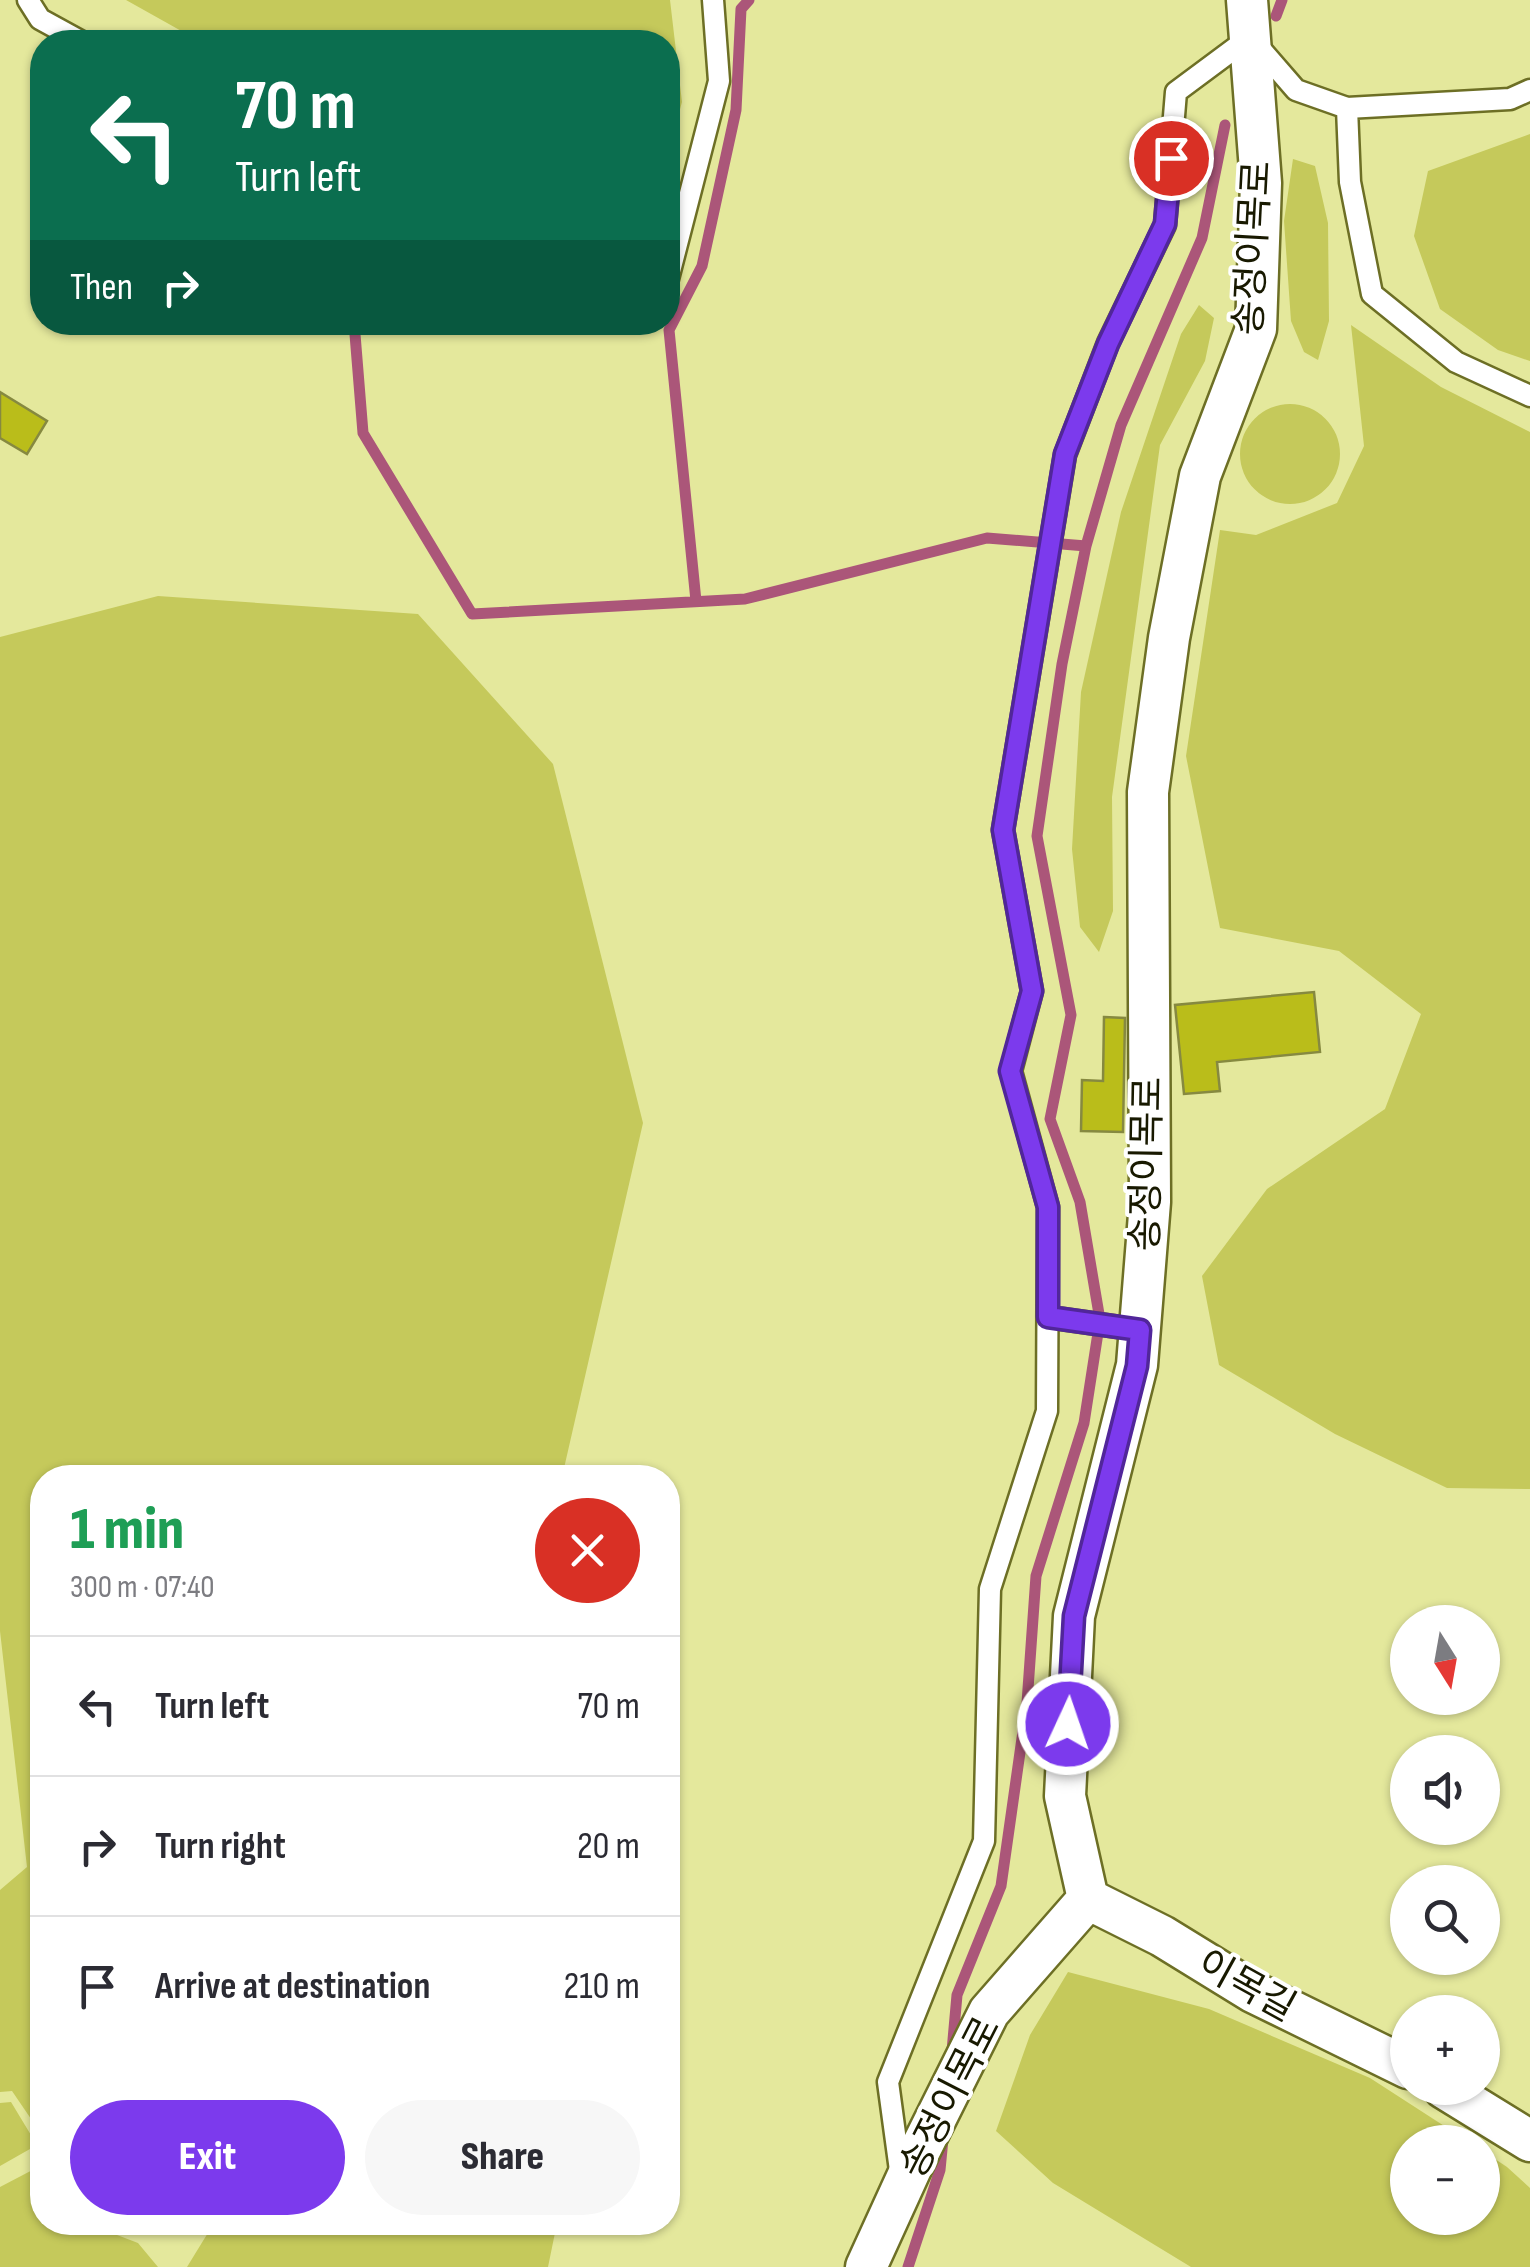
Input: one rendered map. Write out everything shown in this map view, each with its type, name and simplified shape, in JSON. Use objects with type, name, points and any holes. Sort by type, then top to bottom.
[{"type":"street","name":"송정이목로","points":[[866,2267],[989,2012],[1088,1898],[1065,1796],[1074,1616],[1137,1366],[1150,1202],[1148,792],[1168,638],[1200,476],[1256,328],[1261,183],[1248,18]]},
{"type":"street","name":"이목길","points":[[1088,1898],[1162,1936],[1253,1992],[1390,2059]]},
{"type":"street","points":[[1471,2105],[1530,2142]]},
{"type":"lane","points":[[28,0],[40,19],[60,30]]},
{"type":"lane","points":[[680,233],[720,81],[714,0]]},
{"type":"lane","points":[[908,2176],[888,2082],[984,1841],[990,1589],[1047,1411],[1048,1207],[1010,1071],[1032,991],[1003,830],[1065,454],[1108,344],[1165,224],[1176,92],[1248,18],[1296,90],[1347,108],[1510,99],[1530,90]]},
{"type":"lane","points":[[1347,108],[1350,182],[1372,294],[1456,362],[1530,396]]},
{"type":"lane","points":[[1048,1317],[1140,1330]]},
{"type":"shaded area","points":[[126,0],[670,0],[674,30],[180,30]]},
{"type":"shaded area","points":[[1530,134],[1530,361],[1498,350],[1440,309],[1414,236],[1428,171]]},
{"type":"shaded area","points":[[1293,159],[1315,166],[1328,223],[1329,321],[1318,360],[1304,352],[1291,321],[1284,221]]},
{"type":"shaded area","points":[[1199,305],[1214,318],[1205,361],[1160,445],[1112,797],[1113,911],[1099,952],[1080,927],[1072,849],[1081,692],[1121,512],[1181,334]]},
{"type":"shaded area","points":[[1351,325],[1441,387],[1530,432],[1530,1489],[1447,1488],[1335,1434],[1219,1365],[1202,1276],[1267,1189],[1385,1109],[1421,1014],[1339,951],[1220,928],[1186,756],[1220,530],[1256,535],[1337,503],[1364,446]]},
{"type":"shaded area","points":[[1290,404],[1309,408],[1325,419],[1336,435],[1340,454],[1336,473],[1325,489],[1309,500],[1290,504],[1271,500],[1255,489],[1244,473],[1240,454],[1244,435],[1255,419],[1271,408]]},
{"type":"shaded area","points":[[158,596],[418,614],[553,764],[643,1123],[565,1465],[30,1465],[30,2117],[12,2091],[0,2092],[0,1890],[27,1867],[0,1631],[0,637]]},
{"type":"shaded area","points":[[1068,1972],[1209,2009],[1370,2078],[1390,2091],[1390,2105],[1412,2105],[1443,2125],[1390,2125],[1390,2235],[1500,2235],[1500,2162],[1530,2188],[1530,2267],[1191,2267],[1053,2183],[996,2131],[1030,2035]]},
{"type":"shaded area","points":[[11,2102],[30,2133],[30,2149],[0,2166],[0,2103]]},
{"type":"shaded area","points":[[30,2171],[30,2235],[117,2235],[138,2243],[158,2267],[0,2267],[0,2187]]},
{"type":"shaded area","points":[[206,2235],[555,2235],[548,2267],[187,2267]]},
{"type":"building","points":[[0,392],[47,421],[27,454],[0,438]]},
{"type":"building","points":[[1314,992],[1320,1052],[1217,1062],[1220,1091],[1184,1094],[1175,1005]]},
{"type":"building","points":[[1104,1017],[1125,1018],[1123,1132],[1081,1131],[1082,1080],[1103,1081]]},
{"type":"waterway","points":[[680,309],[702,266],[736,110],[741,9],[749,0]]},
{"type":"waterway","points":[[1276,16],[1282,0]]},
{"type":"waterway","points":[[952,2051],[957,1995],[1001,1886],[1027,1703],[1036,1576],[1084,1423],[1100,1320],[1080,1202],[1050,1119],[1071,1015],[1037,836],[1062,664],[1086,546],[1121,425],[1202,238],[1225,125]]},
{"type":"waterway","points":[[355,335],[363,433],[472,614],[745,599],[987,538],[1086,546]]},
{"type":"waterway","points":[[669,335],[696,601]]},
{"type":"waterway","points":[[908,2267],[940,2170],[943,2139]]},
{"type":"route","points":[[1068,1724],[1074,1616],[1137,1366],[1140,1330],[1048,1317],[1048,1207],[1010,1071],[1032,991],[1003,830],[1065,454],[1108,344],[1165,224],[1171,158]]}]
